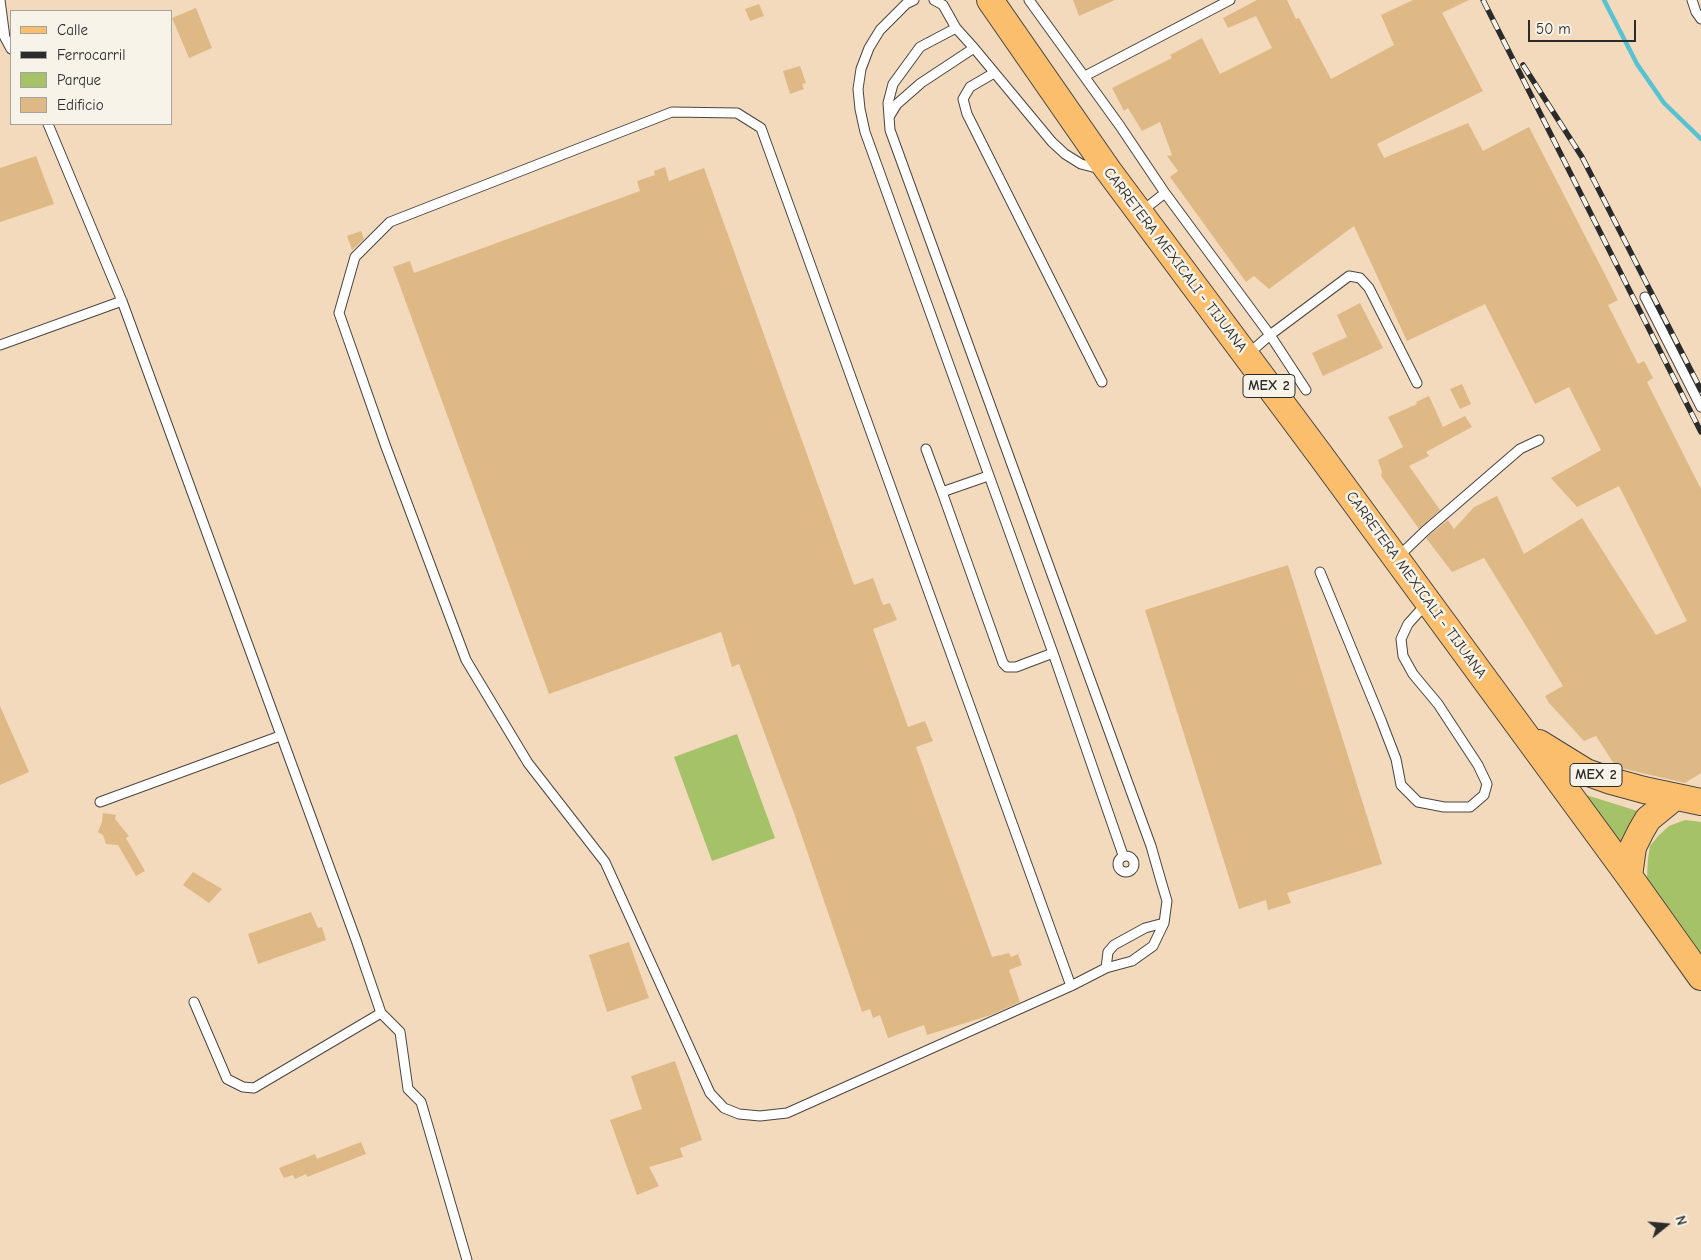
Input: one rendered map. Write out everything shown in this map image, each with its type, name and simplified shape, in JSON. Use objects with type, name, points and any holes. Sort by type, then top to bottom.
[{"type":"main road","name":"CARRETERA MEXICALI - TIJUANA","points":[[990,0],[1108,170],[1397,558],[1701,977]]},
{"type":"main road","name":"CARRETERA MEXICALI - TIJUANA","points":[[1525,734],[1586,772],[1611,781],[1701,802]]},
{"type":"main road","points":[[1629,876],[1634,847],[1641,831],[1648,819],[1675,797]]},
{"type":"lane","points":[[0,0],[5,38]]},
{"type":"lane","points":[[914,0],[906,4],[880,30],[868,48],[861,69],[858,89],[865,132],[876,168],[1053,653],[1123,855]]},
{"type":"lane","points":[[934,0],[942,5],[956,28],[1038,127],[1065,154],[1081,164],[1108,170]]},
{"type":"lane","points":[[1029,0],[1085,76],[1165,193],[1270,335],[1306,390]]},
{"type":"lane","points":[[1085,76],[1230,0]]},
{"type":"lane","points":[[1692,0],[1701,19]]},
{"type":"lane","points":[[0,28],[10,47]]},
{"type":"lane","points":[[956,28],[920,47],[893,84],[888,103],[890,130],[1151,846],[1167,901],[1164,922],[1153,946],[1142,956],[1132,961],[1106,968],[1071,986],[787,1113],[760,1116],[739,1114],[724,1108],[710,1093],[605,862],[528,763],[466,660],[386,447],[339,313],[355,257],[390,222],[672,112],[737,113],[761,128],[1071,986]]},
{"type":"lane","points":[[889,117],[898,104],[921,83],[974,48]]},
{"type":"lane","points":[[994,73],[970,87],[963,99],[967,114],[1102,382]]},
{"type":"lane","points":[[48,125],[122,301],[356,940],[381,1014],[400,1032],[408,1089],[421,1102],[467,1260]]},
{"type":"lane","points":[[1140,213],[1165,193]]},
{"type":"lane","points":[[1246,355],[1349,276],[1360,278],[1369,288],[1417,383]]},
{"type":"lane","points":[[1645,296],[1701,407]]},
{"type":"lane","points":[[0,345],[122,301]]},
{"type":"lane","points":[[1397,558],[1425,530],[1520,449],[1539,440]]},
{"type":"lane","points":[[926,449],[1003,663],[1008,667],[1016,667],[1053,653]]},
{"type":"lane","points":[[942,492],[988,476]]},
{"type":"lane","points":[[1320,572],[1381,720],[1396,760],[1401,785],[1418,802],[1444,807],[1470,807],[1484,795],[1487,784],[1481,771],[1438,704],[1413,674],[1403,656],[1401,639],[1404,631],[1428,602]]},
{"type":"lane","points":[[100,802],[280,736]]},
{"type":"lane","points":[[1106,968],[1108,952],[1114,945],[1145,928],[1164,922]]},
{"type":"lane","points":[[194,1002],[227,1080],[243,1087],[254,1088],[381,1014]]},
{"type":"green space","points":[[737,734],[775,838],[712,861],[674,757]]},
{"type":"green space","points":[[1583,794],[1644,813],[1625,849]]},
{"type":"green space","points":[[1685,820],[1701,822],[1701,959],[1653,893],[1647,877],[1650,846],[1669,826]]},
{"type":"building","points":[[1073,0],[1115,0],[1079,16]]},
{"type":"building","points":[[1257,0],[1287,0],[1296,19],[1299,18],[1331,79],[1394,45],[1381,15],[1413,0],[1469,0],[1442,13],[1483,91],[1377,144],[1384,158],[1468,123],[1483,151],[1529,127],[1618,300],[1608,305],[1638,364],[1644,361],[1653,378],[1647,382],[1701,489],[1701,773],[1685,783],[1616,767],[1596,736],[1584,741],[1549,703],[1545,696],[1563,686],[1484,558],[1452,572],[1426,538],[1448,520],[1454,529],[1474,507],[1497,496],[1524,554],[1582,518],[1656,635],[1687,621],[1619,486],[1577,507],[1551,478],[1601,450],[1569,387],[1535,404],[1485,304],[1407,341],[1354,226],[1269,289],[1254,276],[1246,282],[1170,177],[1178,171],[1167,156],[1172,155],[1160,122],[1142,131],[1128,108],[1124,111],[1112,88],[1172,58],[1170,55],[1202,38],[1220,74],[1272,48],[1256,16],[1228,28],[1223,18]]},
{"type":"building","points":[[759,4],[764,16],[750,21],[745,9]]},
{"type":"building","points":[[196,8],[212,48],[189,58],[172,18]]},
{"type":"building","points":[[800,66],[806,83],[802,84],[804,89],[790,94],[783,71]]},
{"type":"building","points":[[36,156],[54,204],[0,222],[0,168]]},
{"type":"building","points":[[665,167],[669,181],[704,168],[854,585],[873,578],[883,605],[890,603],[897,620],[873,629],[908,727],[925,721],[933,741],[916,747],[992,957],[1009,953],[1011,957],[1018,954],[1022,965],[1009,970],[1020,1002],[991,1015],[927,1035],[924,1025],[888,1038],[880,1015],[873,1018],[870,1009],[862,1012],[794,813],[739,664],[732,667],[721,632],[549,694],[393,267],[410,261],[414,273],[640,191],[637,181],[655,175],[654,171]]},
{"type":"building","points":[[361,231],[364,239],[352,250],[347,236]]},
{"type":"building","points":[[1360,303],[1383,348],[1323,376],[1312,353],[1347,337],[1337,315]]},
{"type":"building","points":[[1462,384],[1471,404],[1460,409],[1450,389]]},
{"type":"building","points":[[1429,396],[1443,427],[1465,416],[1472,427],[1426,452],[1429,456],[1409,466],[1440,510],[1419,529],[1381,476],[1382,472],[1378,460],[1403,447],[1388,417],[1417,404],[1416,402]]},
{"type":"building","points":[[1288,565],[1382,864],[1287,893],[1291,903],[1268,910],[1266,900],[1239,909],[1145,610]]},
{"type":"building","points":[[0,706],[29,772],[0,785]]},
{"type":"building","points":[[103,813],[116,815],[115,819],[129,836],[126,838],[145,871],[136,876],[118,845],[106,844],[103,835],[98,832]]},
{"type":"building","points":[[193,872],[222,889],[209,903],[183,885]]},
{"type":"building","points":[[311,912],[318,928],[322,927],[326,940],[258,964],[248,934]]},
{"type":"building","points":[[629,942],[649,998],[607,1012],[589,955]]},
{"type":"building","points":[[675,1061],[702,1140],[680,1148],[683,1157],[649,1167],[659,1186],[637,1195],[610,1120],[642,1109],[631,1076]]},
{"type":"building","points":[[361,1142],[366,1154],[307,1177],[306,1174],[295,1179],[293,1175],[284,1178],[279,1168],[315,1154],[317,1159]]},
{"type":"waterway","points":[[1604,0],[1637,64],[1664,103],[1701,139]]},
{"type":"railway","points":[[1483,0],[1701,432]]},
{"type":"railway","points":[[1523,65],[1582,157],[1701,390]]}]
